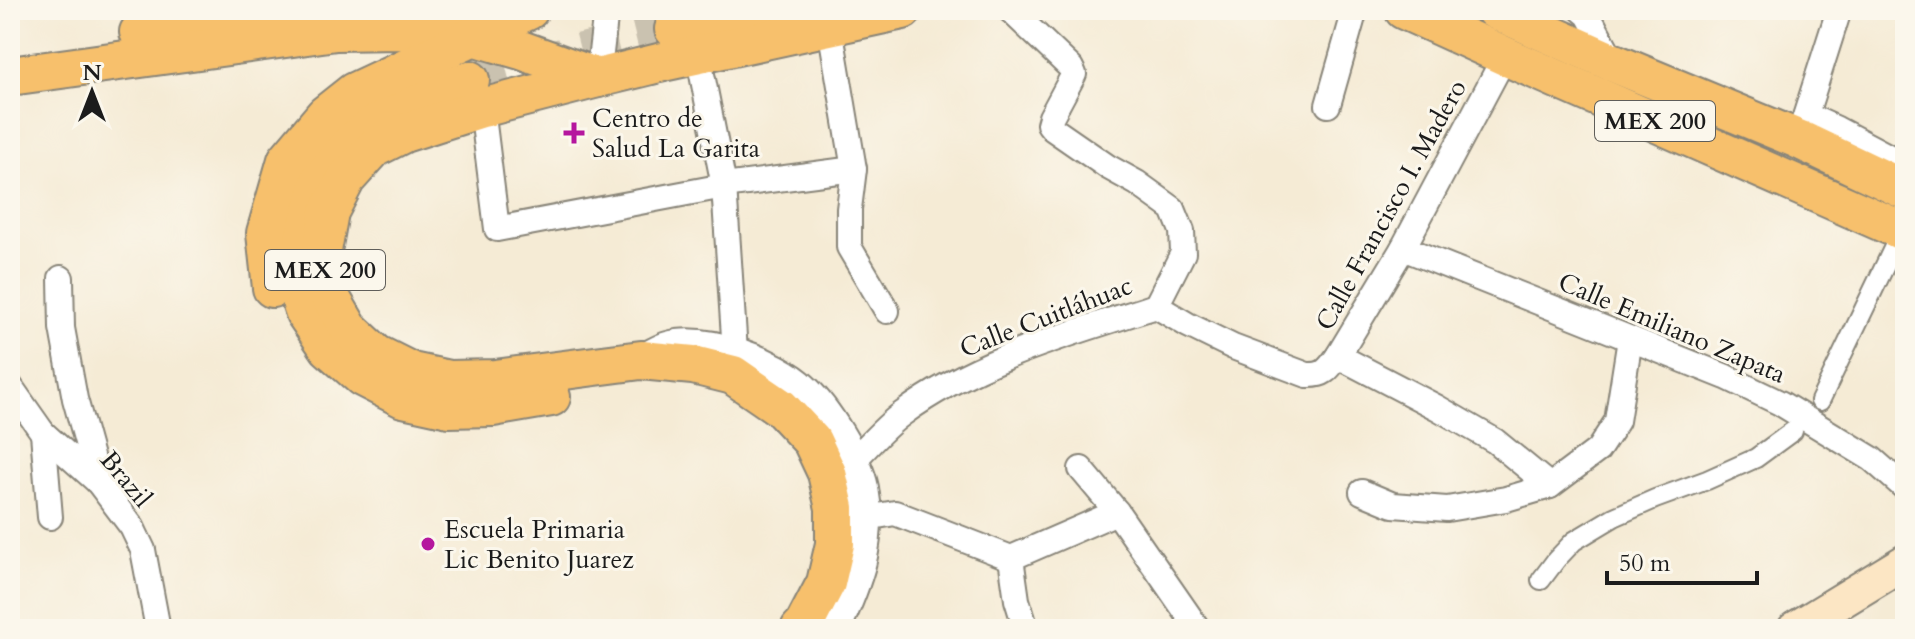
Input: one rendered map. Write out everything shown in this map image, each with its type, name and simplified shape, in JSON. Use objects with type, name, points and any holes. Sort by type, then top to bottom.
[{"type":"main road","points":[[10,51],[196,17],[290,10]]},
{"type":"main road","points":[[529,10],[354,92],[325,115],[287,160],[266,233],[272,288],[284,321],[304,353],[330,382],[363,405],[401,419],[447,427],[497,424],[556,396],[637,385],[686,387],[725,395],[765,421],[790,450],[804,478],[811,508],[811,546],[805,576],[789,610],[771,629]]},
{"type":"main road","name":"MEX 200","points":[[556,396],[493,407],[449,408],[403,398],[362,377],[329,348],[305,313],[295,283],[292,247],[298,204],[312,169],[337,138],[366,119],[476,94],[598,78],[673,39],[759,10]]},
{"type":"main road","name":"MEX 200","points":[[673,39],[830,27],[903,10]]},
{"type":"main road","name":"MEX 200","points":[[1404,10],[1903,231]]},
{"type":"main road","name":"MEX 200","points":[[1495,10],[1614,63],[1802,127],[1903,168]]},
{"type":"main road","points":[[10,76],[336,31],[399,30],[473,36],[598,78]]},
{"type":"main road","points":[[336,31],[351,45],[359,69],[354,92]]},
{"type":"main road","name":"MEX 200","points":[[476,94],[374,148],[346,179],[329,212],[322,251],[328,293],[349,329],[376,354],[412,372],[449,380],[495,379],[641,360]]},
{"type":"main road","points":[[641,360],[693,365],[733,375],[781,408],[812,441],[827,473],[835,508],[835,544],[826,583],[800,629]]},
{"type":"main road","points":[[1795,629],[1905,562]]},
{"type":"street","points":[[598,78],[606,10]]},
{"type":"street","points":[[1010,10],[1074,74],[1051,117],[1049,124],[1053,129],[1173,209],[1182,231],[1183,253],[1156,306]]},
{"type":"street","points":[[1328,105],[1355,10]]},
{"type":"street","points":[[1582,10],[1588,15],[1614,63]]},
{"type":"street","points":[[1802,127],[1839,10]]},
{"type":"street","points":[[830,27],[854,169],[849,209],[849,247],[887,311]]},
{"type":"street","points":[[673,39],[724,186],[735,352]]},
{"type":"street","name":"Calle Francisco I. Madero","points":[[1319,376],[1330,368],[1338,356],[1403,248],[1505,56]]},
{"type":"street","points":[[476,94],[497,229],[724,186],[854,169]]},
{"type":"street","points":[[1820,401],[1903,231]]},
{"type":"street","name":"Calle Emiliano Zapata","points":[[1403,248],[1726,377],[1780,403],[1872,459],[1905,488]]},
{"type":"street","points":[[61,278],[62,328],[75,399],[98,482]]},
{"type":"street","name":"Calle Cuitláhuac","points":[[853,461],[901,415],[955,381],[1028,348],[1156,306],[1233,347],[1307,375],[1319,376]]},
{"type":"street","points":[[1362,492],[1393,505],[1447,509],[1506,499],[1550,486],[1598,450],[1617,421],[1630,339]]},
{"type":"street","points":[[641,360],[669,346],[699,344],[735,352],[765,363],[804,388],[836,429],[862,486],[866,518],[863,559],[851,596],[835,629]]},
{"type":"street","points":[[1338,356],[1495,441],[1550,486]]},
{"type":"street","name":"Brazil","points":[[10,386],[43,433],[98,482],[132,527],[143,550],[158,629]]},
{"type":"street","points":[[1541,580],[1574,541],[1614,517],[1756,458],[1793,431]]},
{"type":"street","points":[[43,433],[50,517]]},
{"type":"street","points":[[1081,469],[1117,512],[1198,629]]},
{"type":"street","points":[[866,518],[895,513],[1011,558],[1117,512]]},
{"type":"street","points":[[1011,558],[1017,600],[1026,629]]},
{"type":"tunnel","points":[[470,80],[674,29]]},
{"type":"place","name":"Centro de Salud La Garita","points":[[574,133]]},
{"type":"place","name":"Escuela Primaria Lic Benito Juarez","points":[[428,544]]}]
